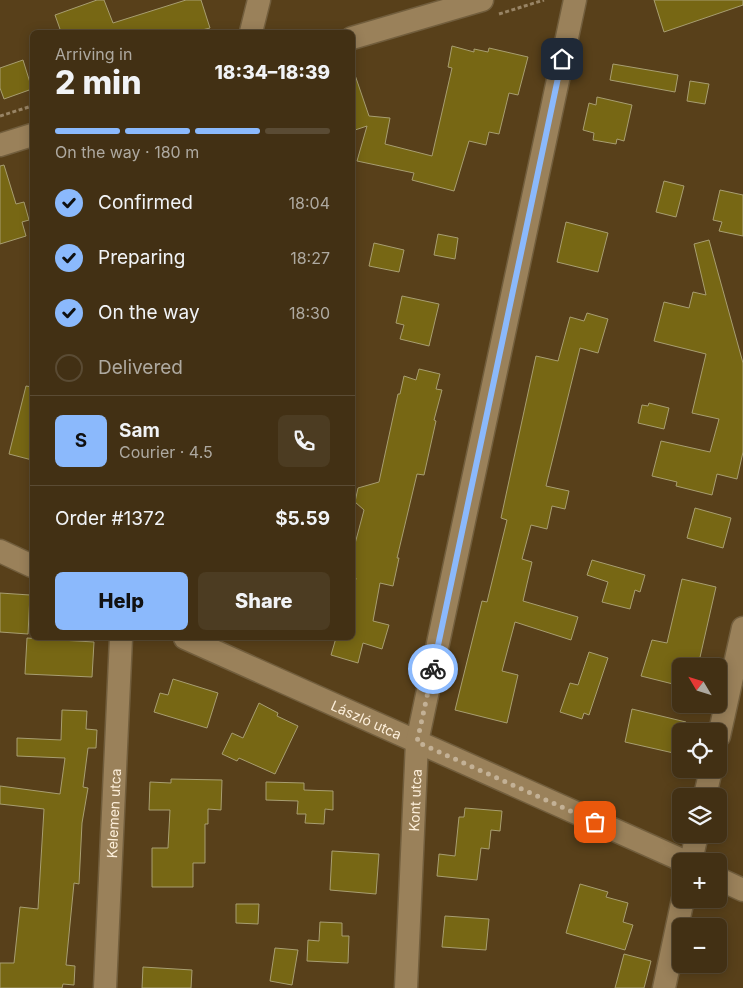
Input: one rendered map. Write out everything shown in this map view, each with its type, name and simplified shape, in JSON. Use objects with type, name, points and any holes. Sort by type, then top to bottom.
[{"type":"street","points":[[252,30],[259,0]]},
{"type":"street","points":[[355,37],[482,0]]},
{"type":"street","name":"Kont utca","points":[[406,988],[417,742],[575,0]]},
{"type":"street","points":[[0,144],[30,136]]},
{"type":"street","points":[[0,551],[30,565]]},
{"type":"street","points":[[722,723],[743,628]]},
{"type":"street","name":"Kelemen utca","points":[[105,988],[121,640]]},
{"type":"street","name":"László utca","points":[[189,640],[672,856]]},
{"type":"street","points":[[727,883],[743,890]]},
{"type":"street","points":[[664,988],[681,908]]},
{"type":"path","points":[[0,116],[30,107]]},
{"type":"building","points":[[97,0],[104,0],[113,23],[186,0],[201,0],[210,28],[202,30],[60,30],[55,15]]},
{"type":"building","points":[[654,0],[743,0],[743,5],[664,32]]},
{"type":"building","points":[[452,46],[474,52],[474,49],[488,52],[489,48],[528,57],[518,95],[509,93],[499,134],[489,132],[486,145],[469,141],[454,191],[412,180],[414,173],[357,161],[367,126],[355,130],[355,75],[369,116],[390,118],[385,144],[432,156],[452,68],[448,67]]},
{"type":"building","points":[[23,60],[30,83],[30,90],[4,99],[0,88],[0,68]]},
{"type":"building","points":[[613,64],[678,75],[675,92],[610,80]]},
{"type":"building","points":[[690,81],[709,84],[705,104],[687,101]]},
{"type":"building","points":[[597,97],[632,105],[624,141],[617,139],[616,144],[593,140],[594,133],[583,130],[589,103],[596,105]]},
{"type":"building","points":[[4,165],[16,204],[24,202],[29,220],[22,222],[26,236],[0,244],[0,166]]},
{"type":"building","points":[[664,181],[684,186],[676,217],[656,212]]},
{"type":"building","points":[[720,190],[743,195],[743,236],[719,231],[722,222],[713,220]]},
{"type":"building","points":[[566,222],[608,233],[598,272],[557,262]]},
{"type":"building","points":[[438,234],[458,238],[455,259],[434,255]]},
{"type":"building","points":[[709,240],[743,363],[743,452],[737,479],[717,474],[712,495],[676,486],[677,482],[652,476],[661,441],[710,452],[719,419],[692,413],[706,354],[654,341],[664,302],[689,308],[693,292],[706,295],[694,244]]},
{"type":"building","points":[[374,243],[404,250],[399,272],[369,266]]},
{"type":"building","points":[[402,296],[439,304],[429,346],[400,339],[404,325],[396,323]]},
{"type":"building","points":[[587,313],[608,319],[598,353],[580,348],[546,486],[569,491],[565,509],[552,506],[547,529],[531,525],[522,559],[532,562],[523,601],[578,617],[571,640],[515,622],[502,671],[518,675],[507,723],[455,710],[482,601],[487,602],[507,520],[501,518],[536,356],[558,361],[570,317],[584,321]]},
{"type":"building","points":[[419,369],[440,374],[436,389],[442,390],[434,420],[436,421],[424,475],[417,474],[397,558],[399,558],[393,586],[380,583],[373,621],[389,625],[382,649],[363,643],[358,663],[331,655],[335,640],[355,640],[355,544],[364,510],[355,502],[358,488],[379,482],[398,394],[400,394],[404,376],[416,380]]},
{"type":"building","points":[[26,386],[30,387],[30,459],[9,454]]},
{"type":"building","points":[[649,403],[669,408],[664,429],[638,423],[642,405],[648,406]]},
{"type":"building","points":[[695,508],[731,518],[723,548],[687,538]]},
{"type":"building","points":[[592,560],[645,575],[640,592],[635,590],[630,609],[602,602],[608,582],[587,575]]},
{"type":"building","points":[[682,579],[716,587],[700,658],[672,658],[672,684],[641,676],[652,640],[667,643]]},
{"type":"building","points":[[0,593],[30,595],[28,634],[0,632]]},
{"type":"building","points":[[27,638],[30,638],[30,640],[94,642],[92,677],[25,674]]},
{"type":"building","points":[[589,652],[608,658],[589,715],[584,713],[582,719],[560,712],[570,683],[578,685]]},
{"type":"building","points":[[173,679],[218,693],[207,728],[154,712],[160,693],[168,695]]},
{"type":"building","points":[[259,703],[278,713],[277,716],[298,726],[275,774],[239,758],[237,761],[222,754],[232,733],[243,738]]},
{"type":"building","points":[[632,709],[686,722],[672,723],[672,753],[625,742]]},
{"type":"building","points":[[62,710],[87,711],[86,729],[97,730],[96,748],[88,748],[83,787],[88,788],[82,823],[79,884],[74,883],[66,965],[75,966],[74,985],[63,984],[62,988],[0,988],[0,963],[14,963],[20,907],[38,909],[44,809],[0,804],[0,786],[60,794],[65,758],[17,756],[17,738],[61,740]]},
{"type":"building","points":[[171,779],[222,780],[221,810],[208,809],[208,824],[205,824],[205,863],[193,863],[193,887],[152,887],[152,848],[168,848],[170,810],[149,810],[150,782],[171,783]]},
{"type":"building","points":[[266,782],[304,783],[304,790],[333,791],[333,810],[325,809],[324,824],[305,823],[306,814],[297,814],[298,801],[266,800]]},
{"type":"building","points":[[465,808],[502,811],[500,831],[491,830],[489,849],[481,848],[477,880],[437,876],[439,854],[455,856],[459,817],[464,817]]},
{"type":"building","points":[[332,851],[379,854],[376,894],[330,890]]},
{"type":"building","points":[[580,884],[608,892],[606,897],[628,903],[623,922],[633,925],[625,950],[566,933]]},
{"type":"building","points":[[236,904],[259,904],[258,924],[236,923]]},
{"type":"building","points":[[445,916],[489,919],[486,950],[442,947]]},
{"type":"building","points":[[320,922],[342,923],[342,936],[349,936],[348,963],[307,961],[308,940],[319,941]]},
{"type":"building","points":[[275,948],[298,950],[292,985],[270,981]]},
{"type":"building","points":[[624,954],[651,961],[644,988],[615,988]]},
{"type":"building","points":[[143,967],[192,970],[191,988],[142,988]]},
{"type":"way so far","points":[[433,669],[417,742],[595,822]]},
{"type":"route","points":[[433,669],[562,59]]}]
